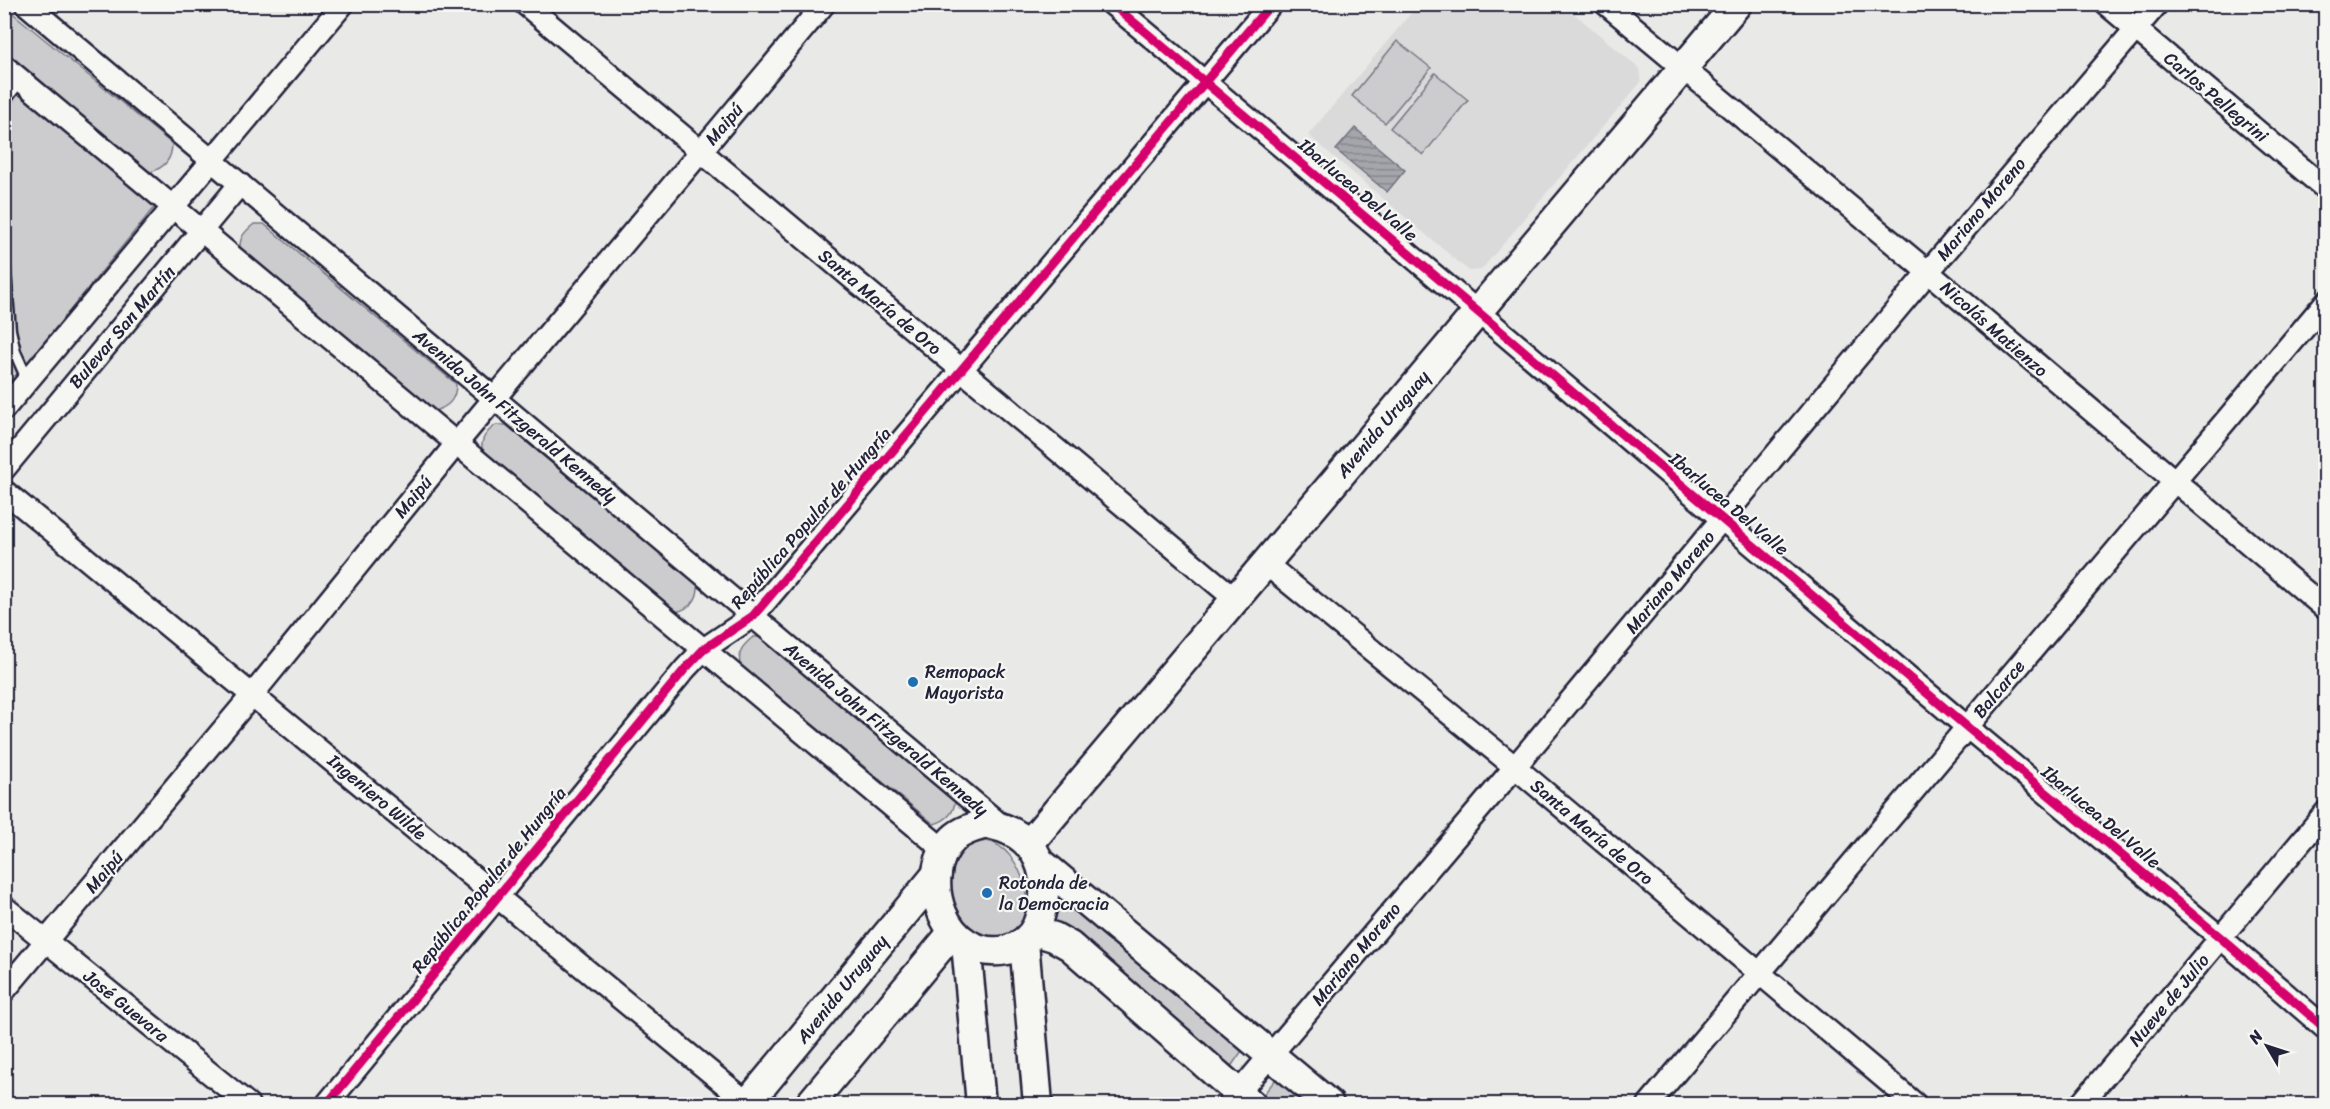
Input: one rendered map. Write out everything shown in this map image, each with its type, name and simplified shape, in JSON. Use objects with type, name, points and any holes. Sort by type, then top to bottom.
[{"type":"street","name":"Avenida John Fitzgerald Kennedy","points":[[26,4],[1003,827]]},
{"type":"street","points":[[4,409],[343,4]]},
{"type":"street","name":"Santa María de Oro","points":[[525,4],[1235,599]]},
{"type":"street","name":"Maipú","points":[[4,991],[824,4]]},
{"type":"street","name":"Ibarlucea Del Valle","points":[[1112,4],[2325,1029]]},
{"type":"street","name":"República Popular de Hungría","points":[[327,1104],[497,896],[704,649],[753,616],[1271,4]]},
{"type":"street","name":"Nicolás Matienzo","points":[[1606,4],[1928,272],[2325,609]]},
{"type":"street","name":"Avenida Uruguay","points":[[1034,853],[1235,599],[1737,4]]},
{"type":"street","name":"Carlos Pellegrini","points":[[2106,4],[2325,189]]},
{"type":"street","name":"Mariano Moreno","points":[[1239,1101],[1270,1055],[1515,767],[1928,272],[2157,4]]},
{"type":"street","points":[[13,73],[704,649],[940,862]]},
{"type":"street","name":"Bulevar San Martín","points":[[4,469],[240,184]]},
{"type":"street","name":"Balcarce","points":[[1649,1104],[2325,302]]},
{"type":"street","name":"Ingeniero Wilde","points":[[4,491],[748,1104]]},
{"type":"street","name":"Santa María de Oro","points":[[1266,564],[1515,767],[1915,1104]]},
{"type":"street","name":"Nueve de Julio","points":[[2082,1104],[2325,812]]},
{"type":"street","points":[[981,1104],[959,938],[942,909],[938,892],[940,862],[954,837],[972,827],[986,824],[1016,832],[1034,853],[1329,1104]]},
{"type":"street","points":[[1034,853],[1044,879],[1044,906],[1029,937],[1038,1104]]},
{"type":"street","name":"Avenida Uruguay","points":[[748,1104],[940,862]]},
{"type":"street","name":"José Guevara","points":[[4,907],[248,1104]]},
{"type":"street","points":[[959,938],[979,950],[993,952],[1010,950],[1029,937],[1054,937],[1070,946],[1239,1101]]},
{"type":"street","points":[[810,1104],[959,938]]},
{"type":"lane","points":[[4,101],[13,73]]},
{"type":"lane","points":[[4,260],[10,330],[15,352],[28,381]]},
{"type":"shaded area","points":[[1418,5],[1564,5],[1640,69],[1641,82],[1481,270],[1469,271],[1308,135]]},
{"type":"shaded area","points":[[4,6],[172,144],[171,154],[164,165],[150,172],[5,53]]},
{"type":"shaded area","points":[[1397,41],[1431,68],[1385,123],[1352,96]]},
{"type":"shaded area","points":[[1435,73],[1468,100],[1423,155],[1390,128]]},
{"type":"shaded area","points":[[5,81],[156,205],[5,390]]},
{"type":"shaded area","points":[[1355,128],[1405,170],[1387,192],[1336,150]]},
{"type":"shaded area","points":[[254,224],[264,224],[456,384],[451,402],[434,411],[240,252],[242,236]]},
{"type":"shaded area","points":[[496,425],[506,425],[698,584],[693,602],[676,612],[482,452],[484,436]]},
{"type":"shaded area","points":[[753,637],[763,637],[955,796],[950,814],[934,824],[740,665],[742,649]]},
{"type":"shaded area","points":[[987,841],[1000,846],[1019,869],[1026,899],[1025,914],[1020,927],[1010,936],[992,941],[975,935],[967,929],[954,904],[949,880],[955,859],[973,844]]},
{"type":"shaded area","points":[[1055,891],[1244,1048],[1232,1065],[1223,1068],[1049,923]]},
{"type":"shaded area","points":[[1276,1079],[1282,1080],[1312,1104],[1265,1104],[1261,1097]]},
{"type":"cycle path","points":[[1112,4],[2326,1029]]},
{"type":"cycle path","points":[[327,1104],[685,669],[704,649],[753,616],[1271,4]]},
{"type":"place","name":"Remopack Mayorista","points":[[913,682]]},
{"type":"place","name":"Rotonda de la Democracia","points":[[987,893]]}]
